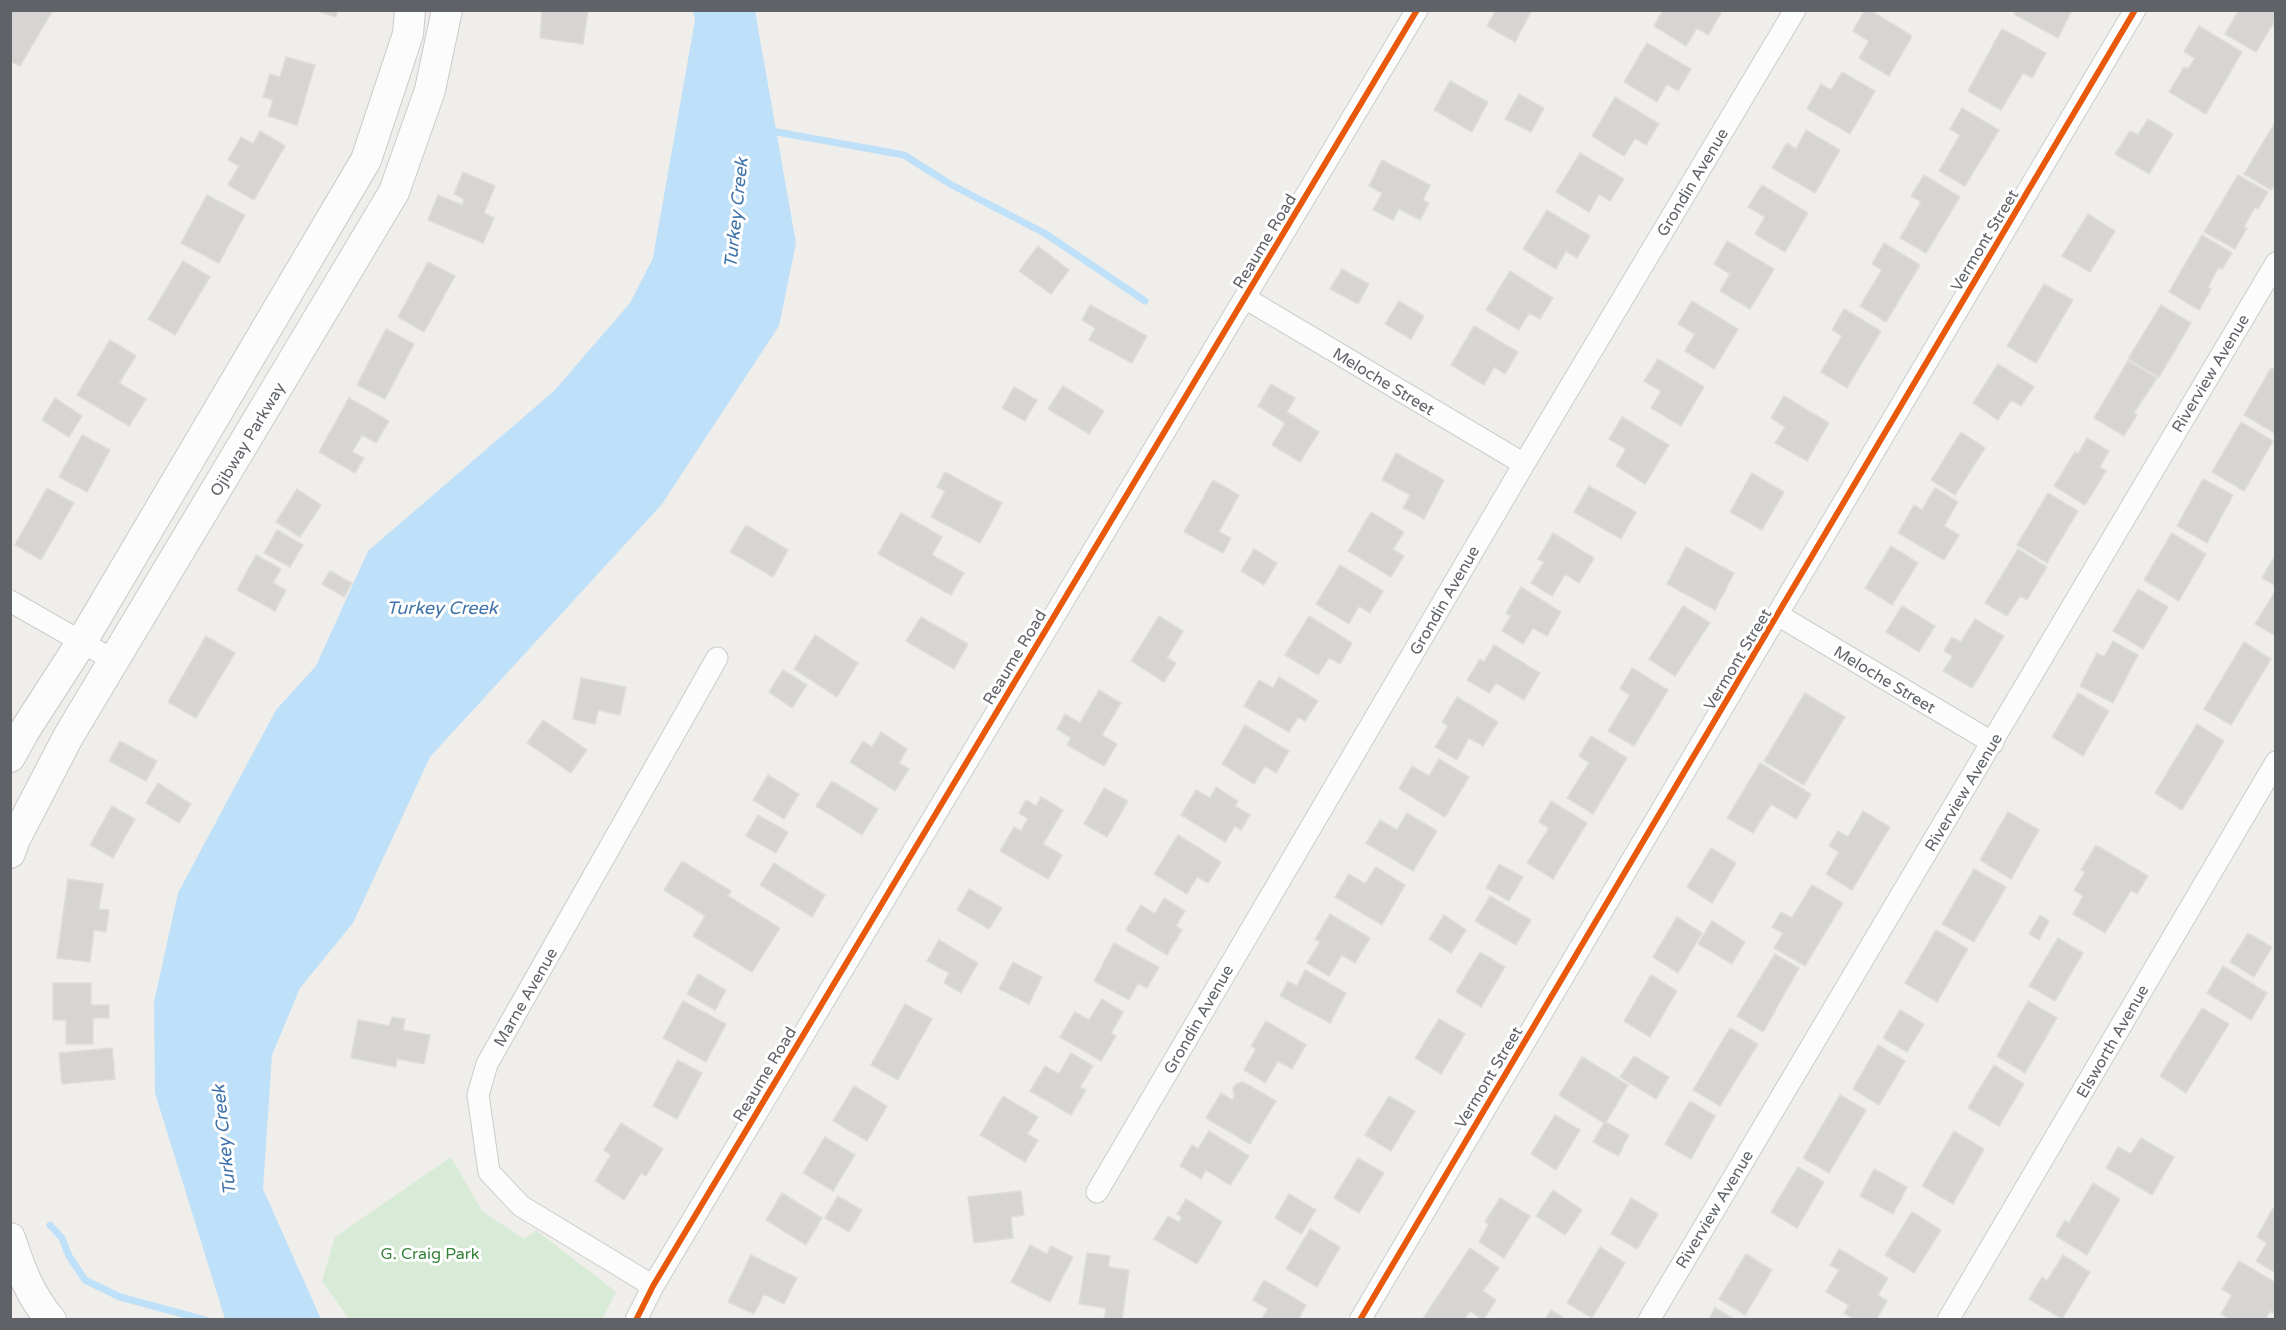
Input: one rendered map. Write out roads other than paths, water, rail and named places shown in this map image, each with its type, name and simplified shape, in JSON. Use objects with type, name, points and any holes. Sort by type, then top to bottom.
[{"type":"main road","points":[[10,757],[81,643],[366,160],[408,34],[410,10]]},
{"type":"main road","name":"Ojibway Parkway","points":[[10,853],[68,737],[116,661],[394,192],[430,90],[447,10]]},
{"type":"main road","points":[[10,1238],[30,1288],[39,1305],[51,1320]]},
{"type":"street","name":"Reaume Road","points":[[636,1320],[653,1286],[1417,10]]},
{"type":"street","name":"Grondin Avenue","points":[[1097,1192],[1524,464],[1795,10]]},
{"type":"street","name":"Vermont Street","points":[[1360,1320],[2135,10]]},
{"type":"street","name":"Riverview Avenue","points":[[1649,1320],[2276,263]]},
{"type":"street","name":"Meloche Street","points":[[1245,298],[1524,464]]},
{"type":"street","points":[[10,601],[116,661]]},
{"type":"street","name":"Meloche Street","points":[[1778,615],[1992,743]]},
{"type":"street","name":"Marne Avenue","points":[[653,1286],[521,1206],[489,1172],[478,1095],[487,1065],[717,658]]},
{"type":"street","name":"Elsworth Avenue","points":[[1948,1320],[2276,762]]},
{"type":"water","name":"Turkey Creek","points":[[693,11],[755,11],[796,243],[779,326],[662,504],[430,757],[353,923],[300,988],[272,1055],[263,1189],[321,1319],[225,1319],[155,1093],[154,1002],[178,893],[276,710],[316,666],[368,551],[554,391],[630,303],[653,258],[695,20]]},
{"type":"waterway","points":[[768,132],[904,155],[950,184],[1046,234],[1145,301]]},
{"type":"waterway","points":[[50,1225],[62,1238],[69,1256],[85,1280],[120,1297],[205,1320]]},
{"type":"park label","name":"G. Craig Park","points":[[430,1253]]}]
